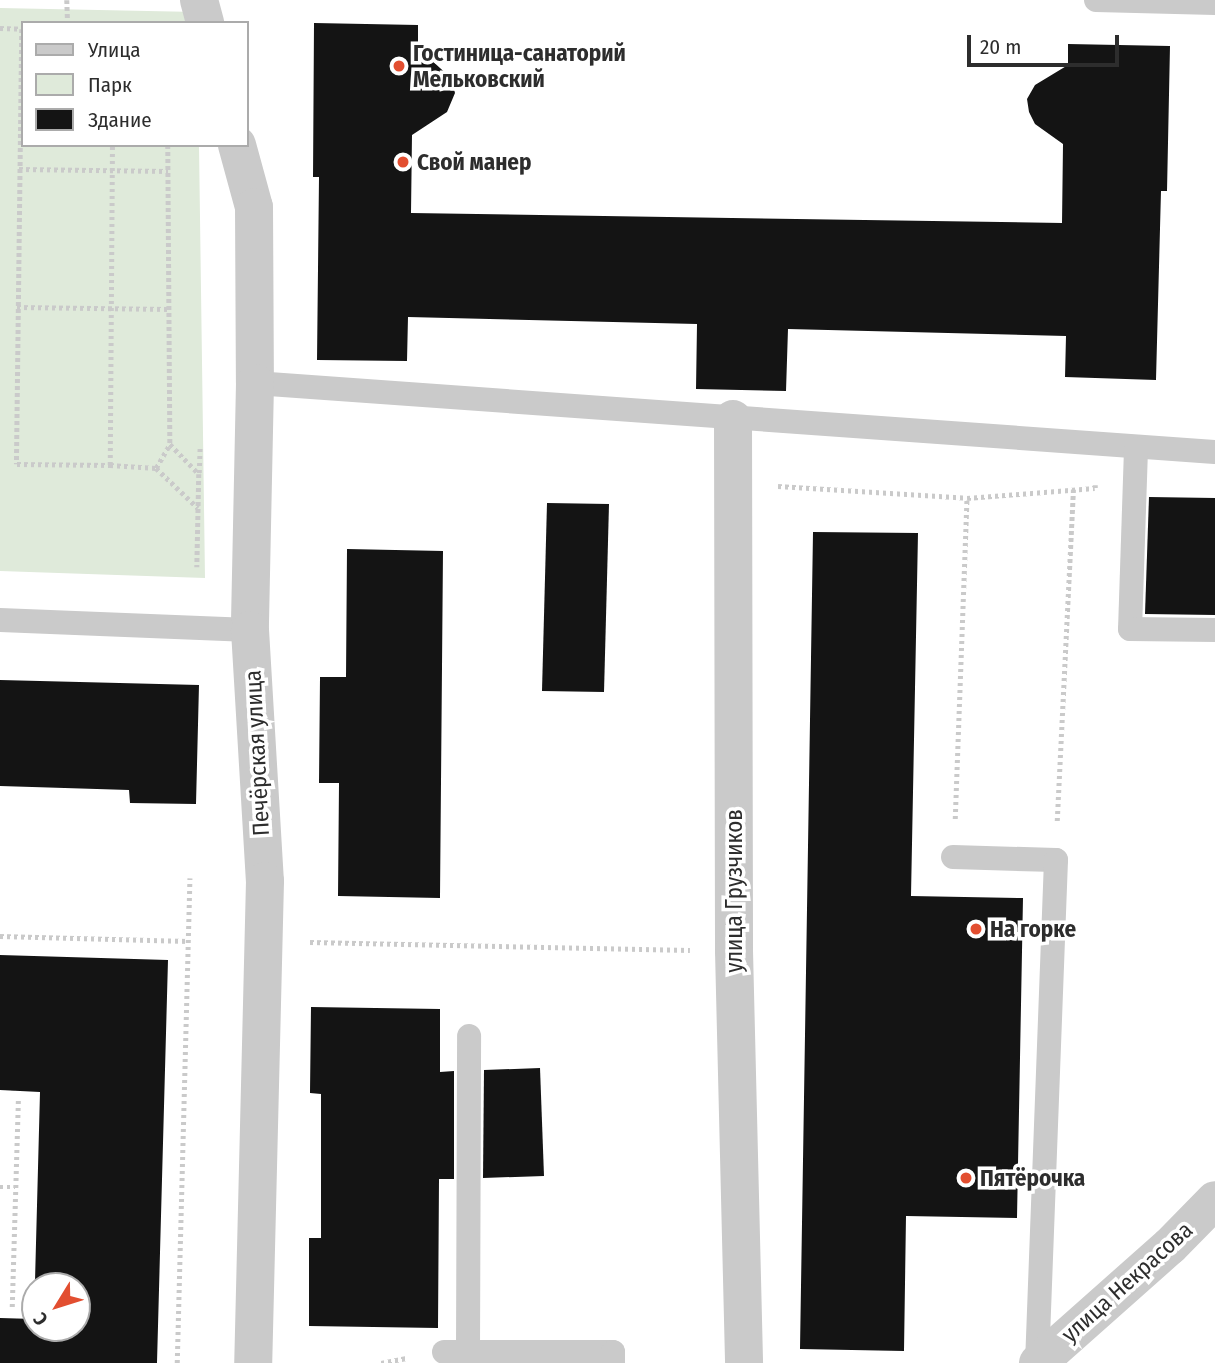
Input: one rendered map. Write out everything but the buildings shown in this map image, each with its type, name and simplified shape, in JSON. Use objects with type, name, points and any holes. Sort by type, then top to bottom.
[{"type":"street","points":[[199,0],[204,21]]},
{"type":"street","name":"Печёрская улица","points":[[238,147],[254,207],[255,383],[250,630],[265,881],[253,1363]]},
{"type":"street","name":"улица Грузчиков","points":[[733,419],[734,951],[744,1363]]},
{"type":"street","name":"улица Некрасова","points":[[1037,1363],[1170,1246],[1215,1200]]},
{"type":"lane","points":[[1096,0],[1215,3]]},
{"type":"lane","points":[[255,383],[1136,449],[1215,452]]},
{"type":"lane","points":[[1136,449],[1130,629],[1215,630]]},
{"type":"lane","points":[[0,620],[250,630]]},
{"type":"lane","points":[[953,858],[1056,860],[1037,1363]]},
{"type":"lane","points":[[469,1036],[456,1351],[613,1352],[613,1363]]},
{"type":"path","points":[[67,0],[68,21]]},
{"type":"path","points":[[0,28],[21,29]]},
{"type":"path","points":[[21,76],[17,464],[156,468],[199,509]]},
{"type":"path","points":[[110,466],[112,147]]},
{"type":"path","points":[[156,468],[170,444],[168,147]]},
{"type":"path","points":[[19,169],[168,171]]},
{"type":"path","points":[[17,307],[169,309]]},
{"type":"path","points":[[170,444],[199,474]]},
{"type":"path","points":[[197,567],[200,446]]},
{"type":"path","points":[[733,484],[967,498],[1095,488]]},
{"type":"path","points":[[1056,860],[1073,489]]},
{"type":"path","points":[[953,858],[967,498]]},
{"type":"path","points":[[177,1363],[190,878]]},
{"type":"path","points":[[0,936],[188,941]]},
{"type":"path","points":[[264,941],[734,951]]},
{"type":"path","points":[[12,1307],[18,1100]]},
{"type":"path","points":[[0,1187],[15,1187]]},
{"type":"green space","points":[[0,8],[197,12],[197,21],[21,21],[21,147],[199,147],[205,578],[0,571]]},
{"type":"place","name":"Гостиница-санаторий Мельковский","points":[[399,66]]},
{"type":"place","name":"Свой манер","points":[[403,162]]},
{"type":"place","name":"На горке","points":[[976,929]]},
{"type":"place","name":"Пятёрочка","points":[[966,1178]]}]
